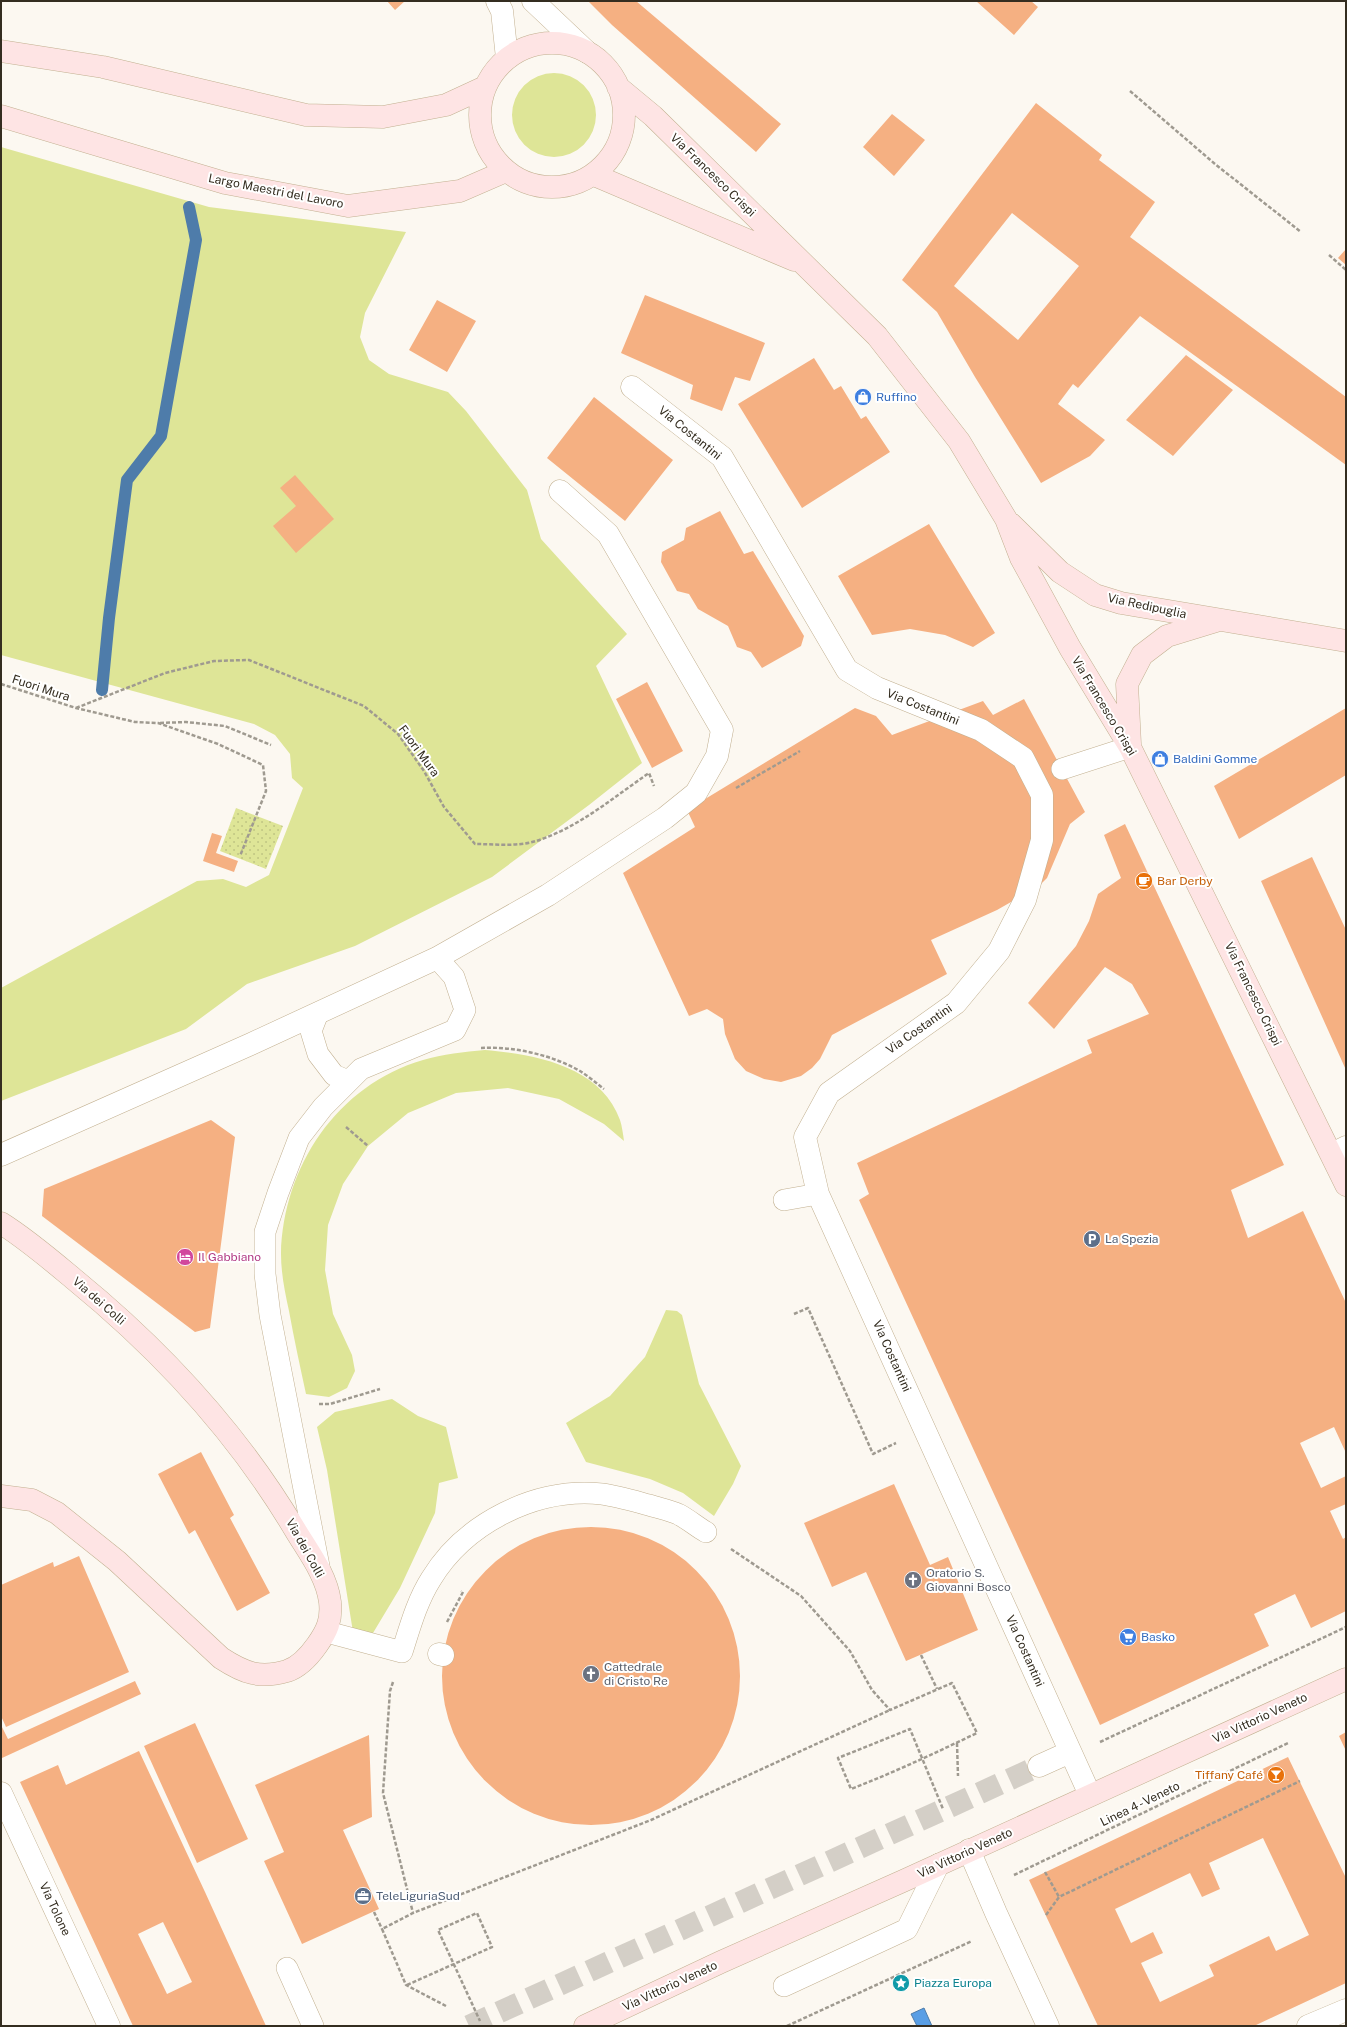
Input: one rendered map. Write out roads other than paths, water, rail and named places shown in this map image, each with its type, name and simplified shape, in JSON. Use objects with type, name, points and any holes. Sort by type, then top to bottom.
[{"type":"street","points":[[496,1],[502,11],[507,58]]},
{"type":"street","points":[[533,1],[587,52],[606,67],[618,87],[624,109],[622,132],[614,153],[606,164],[594,175],[563,187],[543,187],[524,182],[506,172],[495,160],[487,147],[481,132],[479,117],[485,87],[495,71],[507,58],[526,48],[546,43],[567,45],[587,52]]},
{"type":"street","points":[[1,51],[103,67],[306,115],[383,117],[446,105],[485,87]]},
{"type":"street","name":"Via Francesco Crispi","points":[[618,87],[653,116],[806,265],[882,342],[959,441],[1006,519],[1024,565],[1070,648],[1130,747],[1339,1150],[1346,1185]]},
{"type":"street","name":"Largo Maestri del Lavoro","points":[[1,116],[225,183],[348,206],[460,191],[506,172]]},
{"type":"street","name":"Via Francesco Crispi","points":[[594,175],[806,265]]},
{"type":"street","name":"Via Costantini","points":[[632,387],[722,457],[847,670],[878,688],[981,730],[1023,758],[1042,795],[1042,840],[1025,900],[999,951],[956,1003],[829,1093],[805,1138],[818,1194],[1090,1795]]},
{"type":"street","points":[[1,1155],[244,1048],[437,958],[548,895],[665,818],[696,793],[717,756],[722,730],[608,534],[560,490]]},
{"type":"street","name":"Via Redipuglia","points":[[1006,519],[1060,572],[1095,595],[1121,603],[1346,640]]},
{"type":"street","name":"Via Redipuglia","points":[[1130,747],[1127,684],[1142,655],[1167,636],[1220,620]]},
{"type":"street","name":"Via dei Colli","points":[[1,1224],[24,1238],[112,1310],[184,1382],[239,1446],[276,1498],[320,1571],[330,1601],[330,1616],[327,1632],[309,1656],[290,1670],[276,1674],[250,1674],[238,1669],[221,1658],[117,1561],[57,1513],[32,1500],[1,1496]]},
{"type":"street","name":"Via Vittorio Veneto","points":[[584,2026],[1346,1679]]},
{"type":"street","points":[[1039,1766],[1071,1753]]},
{"type":"street","name":"Via Tolone","points":[[1,1793],[109,2026]]},
{"type":"street","points":[[969,1850],[996,1914],[1048,2026]]},
{"type":"street","points":[[1308,2026],[1346,2010]]},
{"type":"lane","points":[[1062,769],[1130,747]]},
{"type":"lane","points":[[320,1571],[270,1314],[264,1274],[265,1232],[278,1193],[300,1138],[323,1107],[361,1069],[455,1030],[465,1010],[454,977],[437,958]]},
{"type":"lane","points":[[318,1013],[311,1031],[318,1054],[334,1075],[348,1081]]},
{"type":"lane","points":[[784,1200],[818,1194]]},
{"type":"lane","points":[[327,1632],[402,1652],[414,1614],[431,1578],[456,1547],[487,1522],[522,1504],[561,1495],[601,1494],[678,1514],[706,1532]]},
{"type":"lane","points":[[784,1986],[907,1929],[939,1864]]},
{"type":"lane","points":[[287,1968],[313,2026]]},
{"type":"water","points":[[924,2008],[932,2026],[917,2026],[911,2014]]},
{"type":"waterway","points":[[102,690],[109,618],[127,480],[161,436],[196,240],[189,207]]},
{"type":"tunnel","points":[[469,2026],[1039,1766]]},
{"type":"place","name":"Ruffino","points":[[863,397]]},
{"type":"place","name":"Baldini Gomme","points":[[1160,759]]},
{"type":"place","name":"Bar Derby","points":[[1144,881]]},
{"type":"place","name":"La Spezia","points":[[1092,1239]]},
{"type":"place","name":"Il Gabbiano","points":[[185,1257]]},
{"type":"place","name":"Oratorio S. Giovanni Bosco","points":[[913,1580]]},
{"type":"place","name":"Basko","points":[[1128,1637]]},
{"type":"place","name":"Cattedrale di Cristo Re","points":[[591,1674]]},
{"type":"place","name":"Tiffany Café","points":[[1276,1775]]},
{"type":"place","name":"TeleLiguriaSud","points":[[363,1896]]},
{"type":"place","name":"Piazza Europa","points":[[901,1983]]}]
